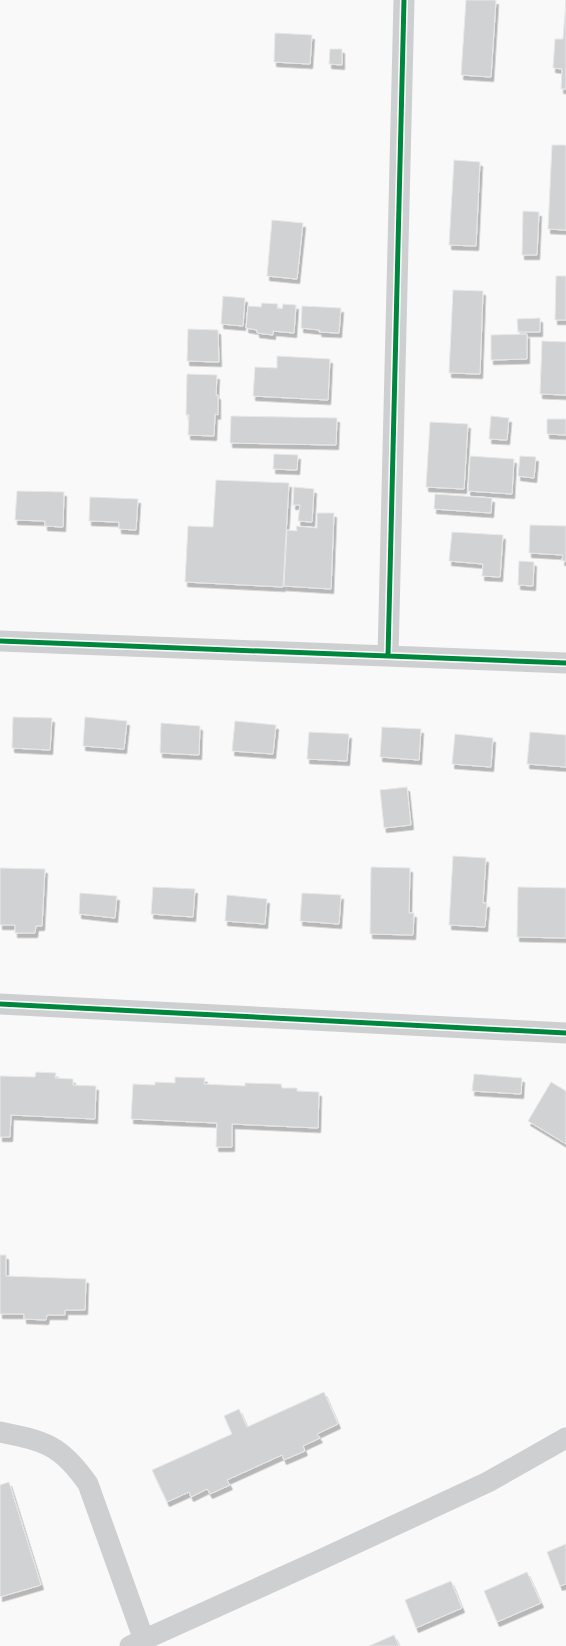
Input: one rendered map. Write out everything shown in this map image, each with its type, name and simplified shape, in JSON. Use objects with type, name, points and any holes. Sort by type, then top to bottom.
[{"type":"street","points":[[388,656],[404,0]]},
{"type":"street","points":[[0,641],[566,663]]},
{"type":"street","points":[[0,1004],[566,1033]]},
{"type":"street","points":[[0,1432],[30,1438],[53,1446],[74,1464],[88,1484],[137,1643],[488,1482],[566,1438]]},
{"type":"building","points":[[466,0],[496,0],[491,77],[461,75]]},
{"type":"building","points":[[566,0],[566,89],[561,89],[562,69],[553,68],[555,39],[563,39]]},
{"type":"building","points":[[275,33],[312,35],[310,64],[274,62]]},
{"type":"building","points":[[330,49],[342,49],[342,65],[329,64]]},
{"type":"building","points":[[552,145],[566,145],[566,230],[548,229]]},
{"type":"building","points":[[454,160],[480,162],[476,246],[449,245]]},
{"type":"building","points":[[523,211],[539,212],[537,255],[522,255]]},
{"type":"building","points":[[272,220],[303,223],[297,279],[267,276]]},
{"type":"building","points":[[556,276],[566,276],[566,320],[555,320]]},
{"type":"building","points":[[453,290],[483,291],[480,374],[449,373]]},
{"type":"building","points":[[223,296],[245,298],[243,326],[221,324]]},
{"type":"building","points":[[262,303],[278,304],[277,308],[282,309],[283,304],[296,305],[294,333],[273,331],[273,335],[257,333],[257,330],[246,328],[248,306],[261,307]]},
{"type":"building","points":[[302,306],[341,308],[339,333],[319,332],[320,330],[301,328]]},
{"type":"building","points":[[540,318],[540,332],[518,332],[517,319]]},
{"type":"building","points":[[188,329],[218,330],[219,362],[187,361]]},
{"type":"building","points":[[527,334],[527,359],[491,360],[491,335]]},
{"type":"building","points":[[542,341],[566,342],[566,395],[540,394]]},
{"type":"building","points":[[277,356],[330,359],[328,400],[253,396],[255,367],[277,368]]},
{"type":"building","points":[[187,374],[217,375],[216,395],[218,395],[218,415],[215,414],[214,436],[188,435],[189,415],[186,415]]},
{"type":"building","points":[[231,416],[337,418],[336,445],[230,443]]},
{"type":"building","points":[[491,416],[509,418],[507,440],[489,439]]},
{"type":"building","points":[[547,419],[566,419],[566,435],[547,434]]},
{"type":"building","points":[[430,422],[468,424],[464,489],[426,487]]},
{"type":"building","points":[[274,454],[298,455],[297,470],[273,469]]},
{"type":"building","points":[[470,456],[514,459],[512,494],[468,491]]},
{"type":"building","points":[[520,456],[536,457],[534,478],[518,476]]},
{"type":"building","points":[[216,480],[289,483],[283,587],[185,582],[188,526],[213,527]]},
{"type":"building","points":[[294,487],[314,489],[312,522],[298,521],[300,505],[293,505]]},
{"type":"building","points":[[17,491],[64,492],[63,527],[45,526],[45,521],[15,520]]},
{"type":"building","points":[[435,494],[492,498],[491,513],[434,509]]},
{"type":"building","points":[[90,497],[138,499],[136,530],[119,529],[119,522],[89,521]]},
{"type":"building","points":[[317,513],[334,513],[331,589],[284,586],[287,530],[297,531],[296,526],[317,528]]},
{"type":"building","points":[[530,525],[566,526],[566,561],[562,561],[563,555],[529,553]]},
{"type":"building","points":[[452,532],[503,535],[500,577],[482,576],[483,564],[449,561]]},
{"type":"building","points":[[519,561],[534,562],[533,586],[518,585]]},
{"type":"building","points":[[13,717],[52,718],[50,750],[12,748]]},
{"type":"building","points":[[85,717],[127,721],[124,749],[83,746]]},
{"type":"building","points":[[235,721],[276,725],[273,754],[232,751]]},
{"type":"building","points":[[161,723],[200,726],[199,755],[160,753]]},
{"type":"building","points":[[382,727],[421,729],[419,760],[380,757]]},
{"type":"building","points":[[309,732],[349,734],[347,761],[307,759]]},
{"type":"building","points":[[530,732],[566,735],[566,767],[527,764]]},
{"type":"building","points":[[455,734],[493,738],[491,767],[452,764]]},
{"type":"building","points":[[407,787],[411,825],[384,828],[380,790]]},
{"type":"building","points":[[453,856],[486,858],[483,903],[487,903],[485,927],[449,925]]},
{"type":"building","points":[[371,867],[410,868],[409,913],[414,913],[413,935],[370,934]]},
{"type":"building","points":[[0,868],[45,869],[42,926],[36,926],[35,933],[15,933],[15,925],[0,925]]},
{"type":"building","points":[[153,887],[195,889],[193,917],[151,914]]},
{"type":"building","points":[[518,887],[566,888],[566,938],[517,937]]},
{"type":"building","points":[[80,893],[117,896],[115,918],[79,914]]},
{"type":"building","points":[[302,893],[341,895],[339,924],[300,921]]},
{"type":"building","points":[[227,895],[267,899],[265,924],[225,921]]},
{"type":"building","points":[[36,1072],[56,1073],[55,1078],[73,1079],[73,1085],[96,1086],[95,1119],[11,1115],[10,1137],[0,1137],[0,1076],[35,1077]]},
{"type":"building","points":[[474,1074],[522,1078],[521,1094],[472,1091]]},
{"type":"building","points":[[175,1077],[205,1078],[204,1084],[245,1086],[245,1083],[281,1084],[282,1088],[297,1088],[297,1091],[319,1092],[318,1128],[232,1124],[232,1147],[216,1147],[217,1123],[131,1119],[133,1084],[155,1085],[155,1082],[175,1083]]},
{"type":"building","points":[[551,1082],[566,1091],[566,1144],[528,1121]]},
{"type":"building","points":[[0,1255],[6,1255],[6,1276],[86,1279],[85,1310],[65,1310],[65,1315],[47,1315],[46,1320],[24,1319],[24,1314],[0,1314]]},
{"type":"building","points":[[324,1392],[338,1424],[317,1434],[320,1438],[303,1446],[305,1451],[284,1460],[282,1455],[227,1480],[230,1485],[210,1494],[207,1489],[191,1497],[189,1492],[167,1502],[152,1470],[232,1434],[224,1416],[239,1409],[247,1427]]},
{"type":"building","points":[[9,1482],[41,1585],[0,1597],[0,1485]]},
{"type":"building","points":[[566,1544],[566,1584],[560,1586],[547,1552]]},
{"type":"building","points":[[527,1572],[541,1603],[497,1622],[484,1591]]},
{"type":"building","points":[[451,1581],[462,1608],[416,1628],[405,1600]]},
{"type":"building","points":[[394,1635],[399,1646],[369,1646]]},
{"type":"cycle path","points":[[388,656],[404,0]]},
{"type":"cycle path","points":[[0,641],[566,663]]},
{"type":"cycle path","points":[[0,1004],[566,1033]]}]
